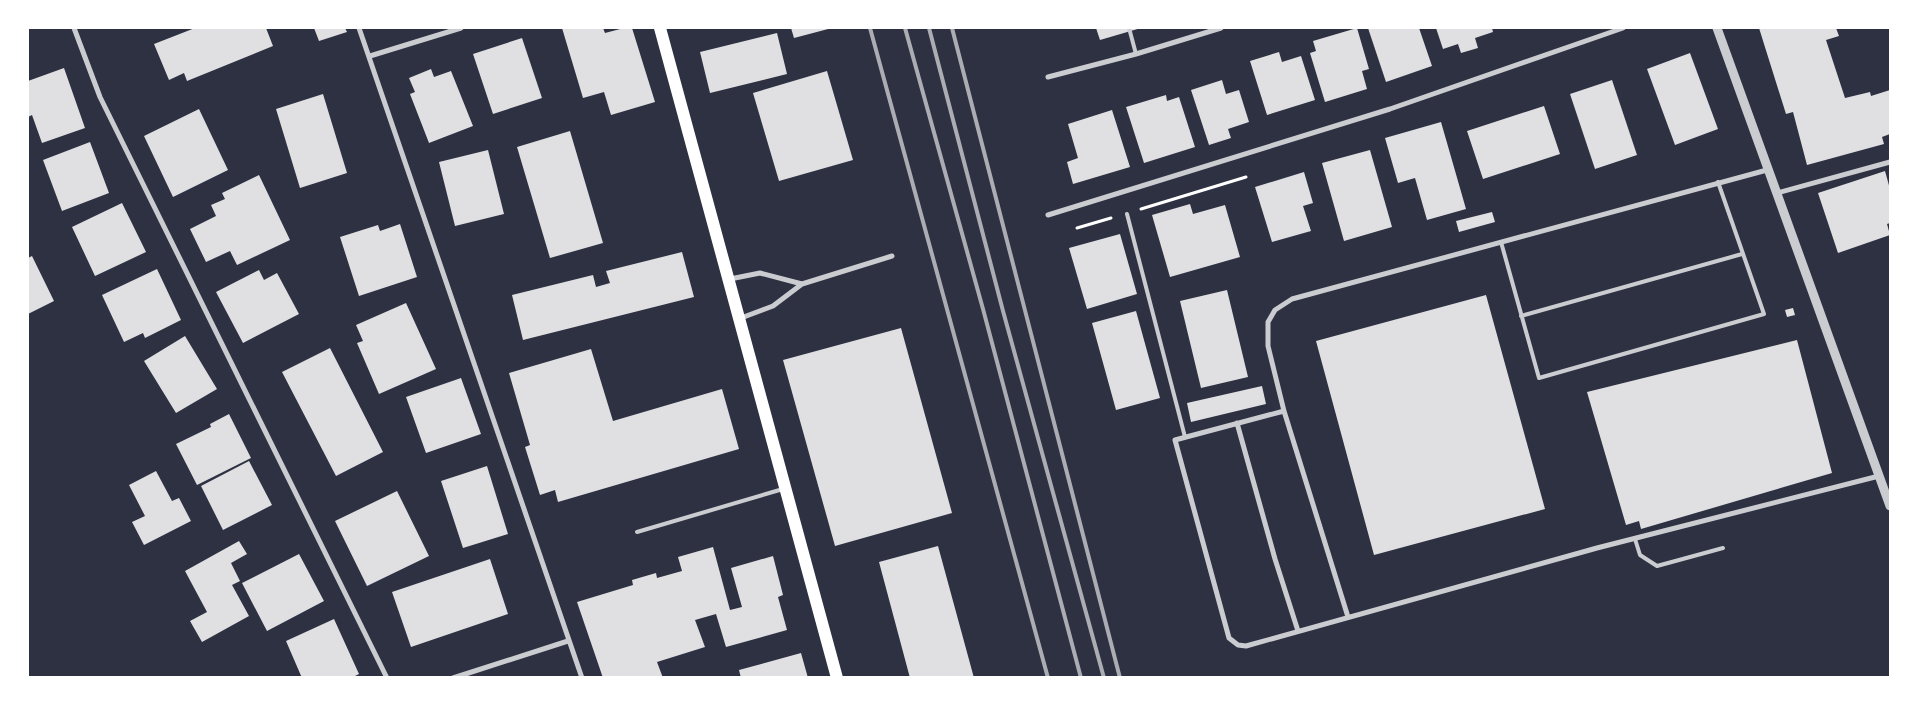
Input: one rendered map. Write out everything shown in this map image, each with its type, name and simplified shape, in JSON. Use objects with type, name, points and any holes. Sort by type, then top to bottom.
[{"type":"main road","points":[[660,28],[837,678]]},
{"type":"street","points":[[74,28],[100,97],[387,678]]},
{"type":"street","points":[[359,28],[582,678]]},
{"type":"street","points":[[370,56],[461,28]]},
{"type":"street","points":[[1048,77],[1136,54],[1221,28]]},
{"type":"street","points":[[1048,215],[1390,109],[1623,28]]},
{"type":"street","points":[[1717,28],[1890,506]]},
{"type":"street","points":[[1777,194],[1890,162]]},
{"type":"street","points":[[1348,617],[1284,411],[1268,346],[1268,322],[1275,310],[1292,299],[1767,170]]},
{"type":"street","points":[[738,319],[773,306],[802,284],[892,256]]},
{"type":"street","points":[[728,279],[760,273],[802,284]]},
{"type":"street","points":[[1284,411],[1175,440],[1229,638],[1238,645],[1246,646],[1635,539],[1879,476]]},
{"type":"street","points":[[1237,423],[1275,559],[1298,631]]},
{"type":"street","points":[[453,678],[568,641]]},
{"type":"lane","points":[[1129,28],[1136,54]]},
{"type":"lane","points":[[1500,242],[1539,378],[1764,314],[1718,182]]},
{"type":"lane","points":[[1127,214],[1185,438]]},
{"type":"lane","points":[[1522,316],[1742,254]]},
{"type":"lane","points":[[637,532],[785,488]]},
{"type":"lane","points":[[1635,539],[1640,555],[1656,566],[1723,548]]},
{"type":"path","points":[[1077,228],[1246,177]]},
{"type":"building","points":[[195,28],[266,28],[273,46],[187,81],[184,73],[169,80],[154,44]]},
{"type":"building","points":[[314,28],[345,28],[347,32],[319,41]]},
{"type":"building","points":[[562,28],[603,28],[605,33],[632,28],[655,102],[611,115],[604,92],[583,98]]},
{"type":"building","points":[[791,28],[832,28],[794,38]]},
{"type":"building","points":[[1096,28],[1141,28],[1100,40]]},
{"type":"building","points":[[1357,28],[1369,69],[1362,71],[1367,89],[1325,102],[1310,53],[1316,51],[1313,41]]},
{"type":"building","points":[[1368,28],[1419,28],[1432,66],[1386,82]]},
{"type":"building","points":[[1436,28],[1492,28],[1493,32],[1475,38],[1478,48],[1461,53],[1458,44],[1443,49]]},
{"type":"building","points":[[1759,28],[1836,28],[1839,36],[1826,40],[1845,98],[1870,92],[1871,96],[1890,90],[1890,134],[1882,137],[1884,144],[1807,165],[1793,112],[1786,114]]},
{"type":"building","points":[[777,33],[787,74],[710,93],[700,52]]},
{"type":"building","points":[[522,38],[542,98],[493,114],[473,54]]},
{"type":"building","points":[[1279,52],[1282,62],[1301,56],[1315,100],[1267,115],[1250,61]]},
{"type":"building","points":[[1690,53],[1718,129],[1675,145],[1647,69]]},
{"type":"building","points":[[64,68],[85,128],[42,143],[32,115],[28,117],[28,81]]},
{"type":"building","points":[[431,69],[434,77],[451,71],[473,126],[429,143],[410,94],[415,92],[409,78]]},
{"type":"building","points":[[827,71],[853,160],[779,181],[753,93]]},
{"type":"building","points":[[1222,80],[1226,94],[1239,90],[1249,122],[1228,129],[1231,138],[1209,145],[1191,90]]},
{"type":"building","points":[[1612,80],[1637,155],[1595,169],[1570,94]]},
{"type":"building","points":[[323,94],[347,173],[300,188],[276,109]]},
{"type":"building","points":[[1166,95],[1167,101],[1179,97],[1195,147],[1144,163],[1126,107]]},
{"type":"building","points":[[1544,106],[1560,154],[1483,179],[1467,131]]},
{"type":"building","points":[[199,109],[228,170],[173,197],[144,136]]},
{"type":"building","points":[[1112,110],[1130,167],[1073,184],[1067,162],[1078,158],[1068,124]]},
{"type":"building","points":[[1441,122],[1466,209],[1427,220],[1415,178],[1398,183],[1385,138]]},
{"type":"building","points":[[570,131],[603,243],[550,258],[517,147]]},
{"type":"building","points":[[90,142],[109,193],[62,211],[43,160]]},
{"type":"building","points":[[488,150],[504,214],[455,226],[439,162]]},
{"type":"building","points":[[1370,150],[1392,227],[1344,241],[1322,163]]},
{"type":"building","points":[[1885,171],[1890,189],[1890,223],[1887,224],[1890,235],[1838,253],[1818,193]]},
{"type":"building","points":[[1304,172],[1313,203],[1303,206],[1311,231],[1272,242],[1255,187]]},
{"type":"building","points":[[259,175],[290,240],[237,265],[230,251],[206,262],[190,229],[216,216],[211,205],[225,199],[222,193]]},
{"type":"building","points":[[122,203],[146,252],[95,276],[72,227]]},
{"type":"building","points":[[1190,204],[1193,214],[1225,205],[1240,257],[1170,277],[1152,215]]},
{"type":"building","points":[[1492,212],[1495,222],[1459,232],[1456,221]]},
{"type":"building","points":[[400,224],[417,277],[359,296],[340,237],[378,225],[380,231]]},
{"type":"building","points":[[1120,234],[1137,294],[1087,309],[1069,248]]},
{"type":"building","points":[[682,252],[694,297],[523,340],[512,295],[593,275],[596,287],[610,283],[606,271]]},
{"type":"building","points":[[32,256],[54,301],[28,314],[28,258]]},
{"type":"building","points":[[157,269],[181,320],[145,338],[143,333],[124,342],[102,295]]},
{"type":"building","points":[[259,270],[264,280],[277,273],[299,314],[243,343],[216,292]]},
{"type":"building","points":[[1227,290],[1248,377],[1201,388],[1180,301]]},
{"type":"building","points":[[1486,295],[1545,509],[1374,555],[1316,341]]},
{"type":"building","points":[[406,303],[436,369],[379,394],[357,343],[363,341],[356,325]]},
{"type":"building","points":[[1793,308],[1795,315],[1787,317],[1785,310]]},
{"type":"building","points":[[1136,311],[1160,398],[1116,410],[1092,323]]},
{"type":"building","points":[[901,328],[952,513],[835,546],[783,360]]},
{"type":"building","points":[[185,336],[217,389],[176,413],[144,361]]},
{"type":"building","points":[[1797,340],[1832,473],[1641,529],[1639,521],[1626,525],[1587,392]]},
{"type":"building","points":[[330,348],[383,452],[336,476],[282,372]]},
{"type":"building","points":[[591,349],[613,421],[722,389],[739,449],[558,502],[555,490],[540,495],[525,447],[530,445],[509,373]]},
{"type":"building","points":[[461,378],[481,434],[426,453],[406,397]]},
{"type":"building","points":[[1262,386],[1266,404],[1191,422],[1187,403]]},
{"type":"building","points":[[229,414],[251,458],[197,485],[176,444],[211,427],[210,424]]},
{"type":"building","points":[[249,461],[272,505],[223,530],[201,486]]},
{"type":"building","points":[[487,466],[508,534],[463,548],[441,481]]},
{"type":"building","points":[[156,471],[172,501],[179,498],[191,521],[144,545],[132,522],[145,516],[129,485]]},
{"type":"building","points":[[397,491],[429,556],[367,586],[335,521]]},
{"type":"building","points":[[239,541],[247,554],[231,563],[240,581],[232,585],[249,616],[202,642],[190,621],[207,612],[185,571]]},
{"type":"building","points":[[938,546],[974,678],[910,678],[879,562]]},
{"type":"building","points":[[713,547],[730,610],[742,607],[731,568],[773,556],[783,595],[778,597],[787,630],[726,647],[716,614],[695,620],[705,647],[657,662],[663,678],[603,678],[577,602],[633,585],[632,580],[656,573],[657,578],[682,571],[678,557]]},
{"type":"building","points":[[299,554],[324,601],[267,631],[242,583]]},
{"type":"building","points":[[490,559],[508,614],[411,647],[392,592]]},
{"type":"building","points":[[334,619],[359,674],[351,678],[302,678],[286,641]]},
{"type":"building","points":[[801,653],[808,678],[741,678],[739,670]]},
{"type":"railway","points":[[870,28],[1048,678]]},
{"type":"railway","points":[[905,28],[983,309],[1081,678]]},
{"type":"railway","points":[[929,28],[1003,311],[1104,678]]},
{"type":"railway","points":[[952,28],[1120,678]]}]
